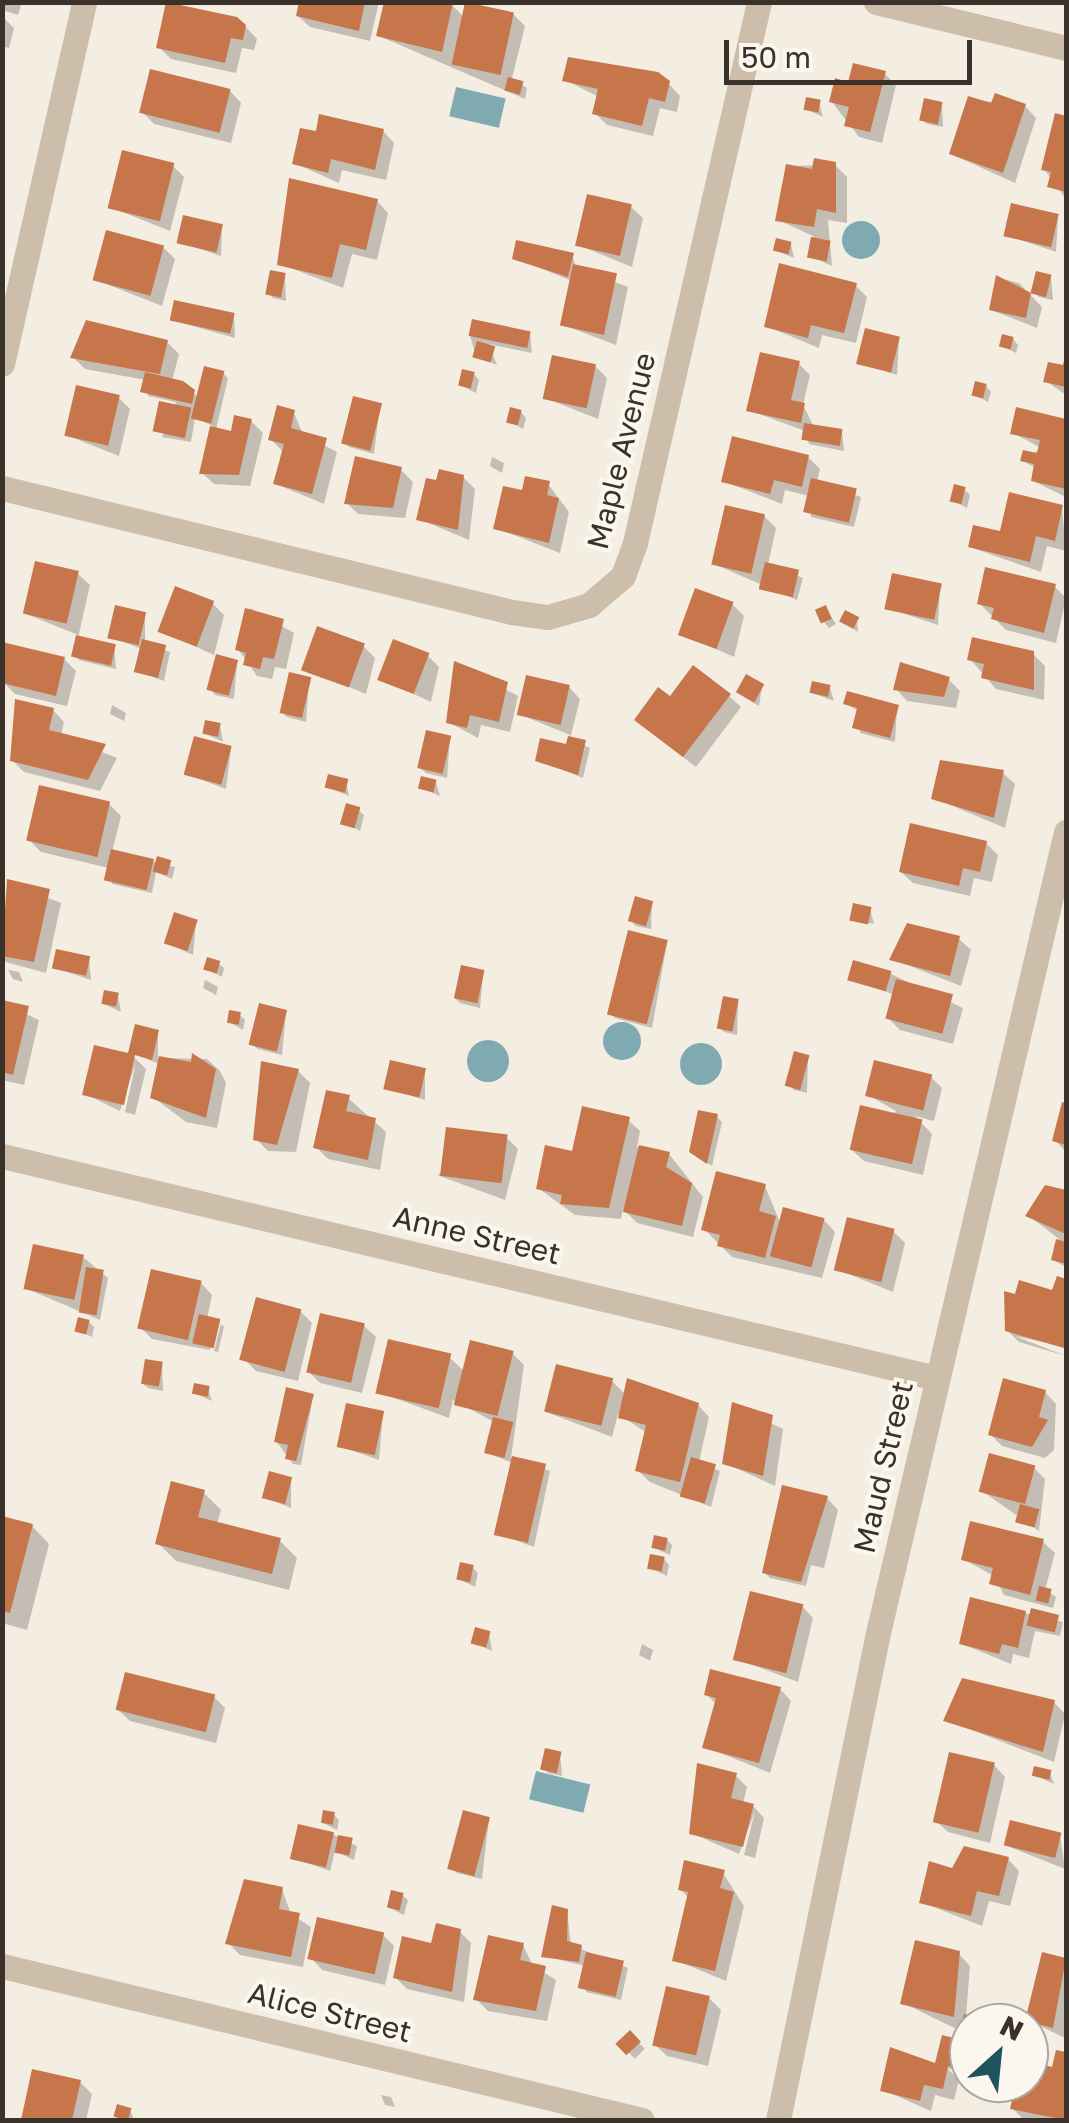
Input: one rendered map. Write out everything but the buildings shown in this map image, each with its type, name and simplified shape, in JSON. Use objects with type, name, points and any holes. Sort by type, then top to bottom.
[{"type":"street","points":[[2,364],[84,2]]},
{"type":"street","name":"Maple Avenue","points":[[2,488],[512,612],[548,617],[590,605],[623,576],[635,543],[758,2]]},
{"type":"street","points":[[876,2],[1066,48]]},
{"type":"street","name":"Maud Street","points":[[778,2120],[936,1378],[1066,832]]},
{"type":"street","name":"Anne Street","points":[[2,1156],[936,1378]]},
{"type":"street","name":"Alice Street","points":[[2,1966],[642,2120]]},
{"type":"water","points":[[456,87],[506,98],[499,128],[449,116]]},
{"type":"water","points":[[861,221],[874,227],[880,240],[874,253],[861,259],[848,253],[842,240],[848,227]]},
{"type":"water","points":[[622,1022],[635,1028],[641,1041],[635,1054],[622,1060],[609,1054],[603,1041],[609,1028]]},
{"type":"water","points":[[488,1040],[503,1046],[509,1061],[503,1076],[488,1082],[473,1076],[467,1061],[473,1046]]},
{"type":"water","points":[[701,1043],[716,1049],[722,1064],[716,1079],[701,1085],[686,1079],[680,1064],[686,1049]]},
{"type":"water","points":[[536,1771],[590,1785],[583,1813],[529,1799]]}]
